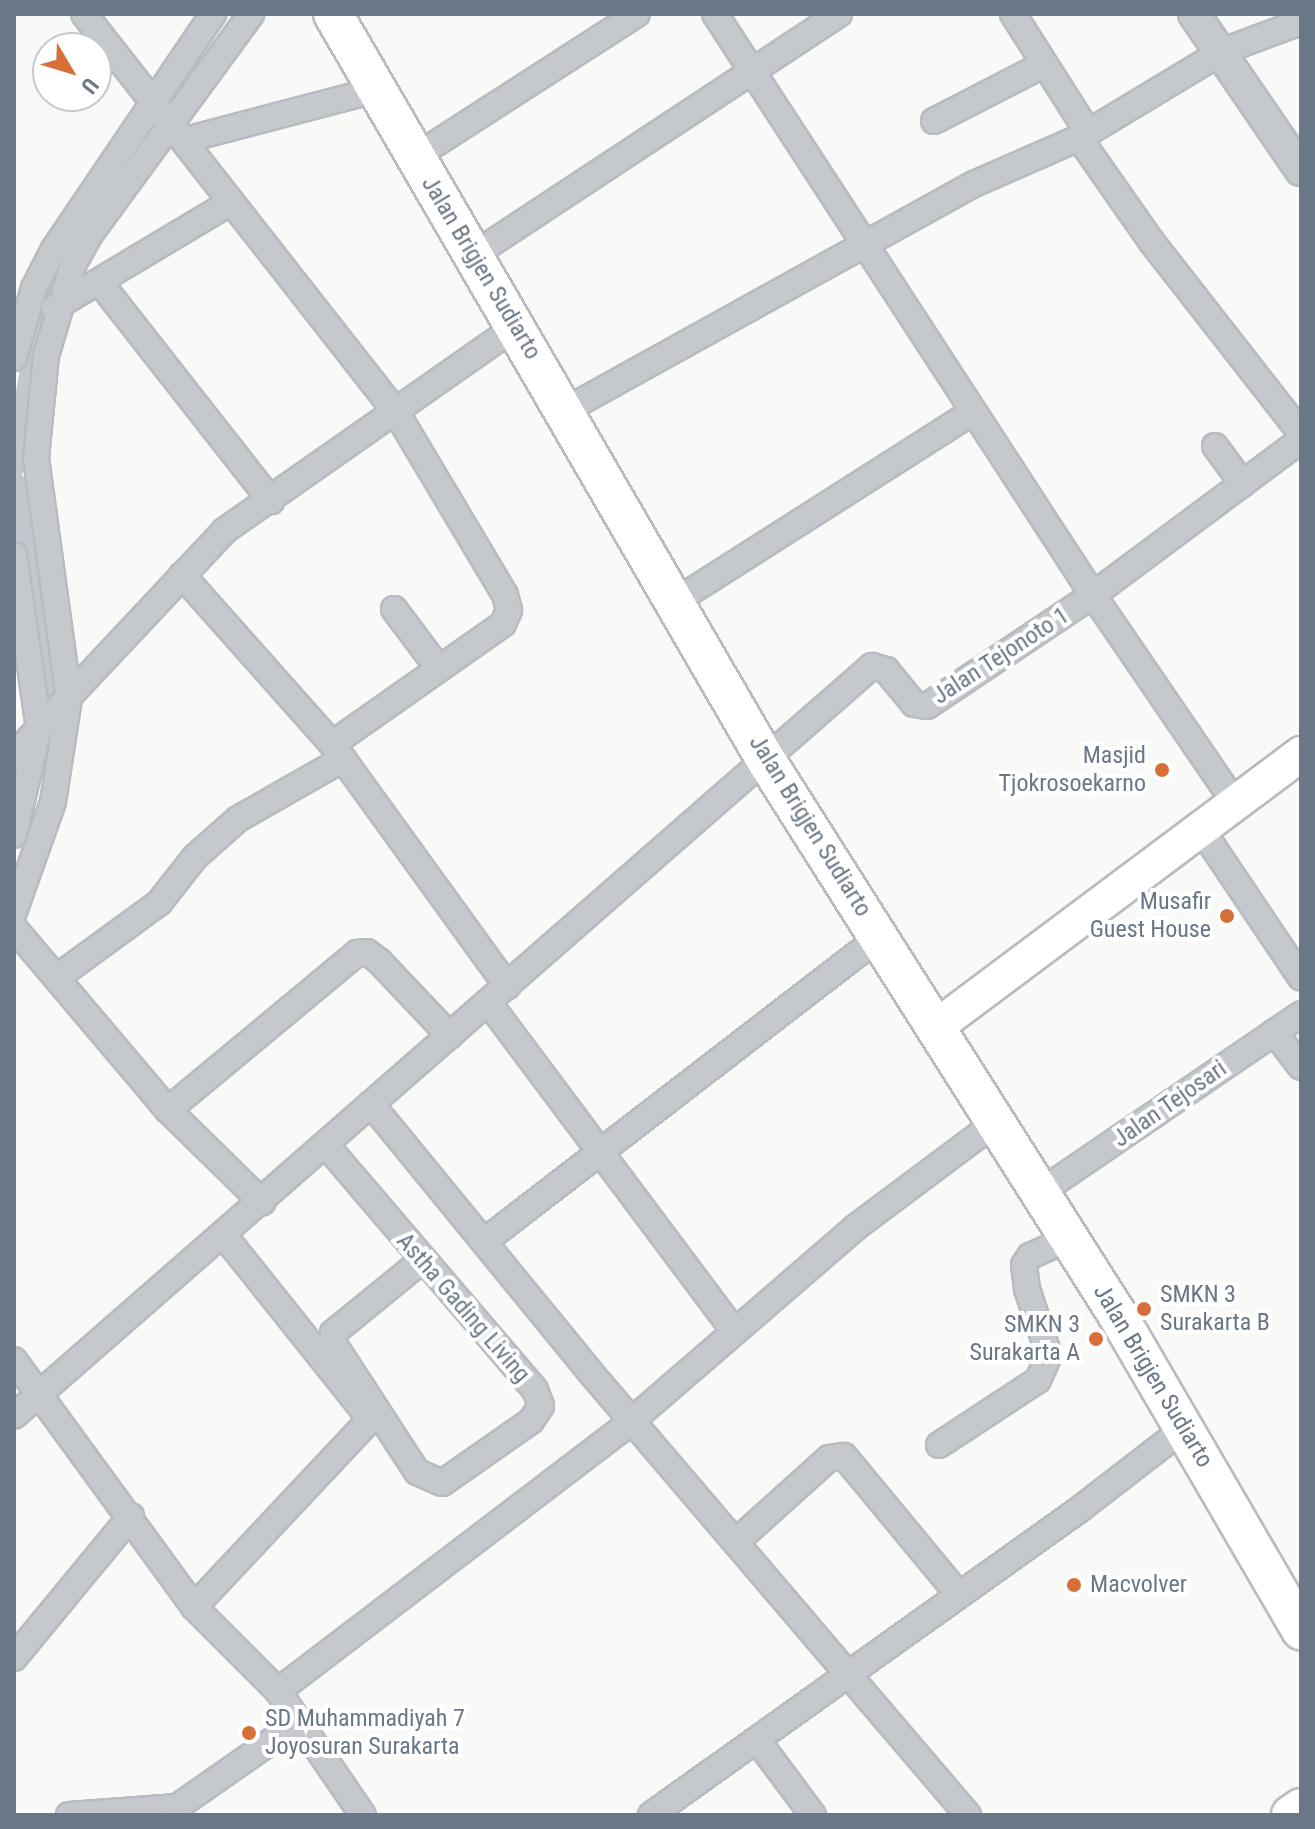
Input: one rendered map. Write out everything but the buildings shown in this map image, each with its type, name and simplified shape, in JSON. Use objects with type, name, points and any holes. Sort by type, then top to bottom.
[{"type":"main road","name":"Jalan Brigjen Sudiarto","points":[[333,14],[566,410],[764,757],[1186,1427],[1301,1630]]},
{"type":"main road","points":[[936,1027],[1301,754]]},
{"type":"main road","points":[[1291,1815],[1301,1808]]},
{"type":"street","points":[[56,978],[159,903],[195,857],[238,819],[337,752],[439,669],[503,624],[509,610],[396,412],[84,14]]},
{"type":"street","points":[[14,912],[53,802],[66,701],[36,458],[46,356],[57,306],[91,233],[166,118],[213,14]]},
{"type":"street","points":[[14,358],[21,328],[54,249],[251,14]]},
{"type":"street","points":[[415,157],[637,14]]},
{"type":"street","points":[[715,14],[1093,595],[1235,803]]},
{"type":"street","points":[[475,254],[839,14]]},
{"type":"street","points":[[1013,14],[1151,241],[1301,433]]},
{"type":"street","points":[[1194,14],[1223,51],[1301,170]]},
{"type":"street","points":[[566,410],[974,184],[1084,135],[1223,51],[1301,22]]},
{"type":"street","points":[[934,121],[1043,65]]},
{"type":"street","points":[[166,118],[376,90]]},
{"type":"street","points":[[21,328],[101,284],[231,202]]},
{"type":"street","points":[[101,284],[271,501]]},
{"type":"street","points":[[14,755],[224,531],[271,501],[515,327]]},
{"type":"street","points":[[676,601],[973,412]]},
{"type":"street","points":[[1093,595],[1301,440]]},
{"type":"street","points":[[1215,446],[1243,484]]},
{"type":"street","points":[[14,555],[41,726],[14,835]]},
{"type":"street","points":[[182,575],[337,752],[507,986]]},
{"type":"street","name":"Jalan Tejonoto 1","points":[[764,757],[872,666],[886,670],[914,704],[927,706],[1093,595]]},
{"type":"street","points":[[394,609],[439,669]]},
{"type":"street","points":[[14,672],[36,697]]},
{"type":"street","points":[[14,1416],[225,1237],[764,757]]},
{"type":"street","points":[[1201,829],[1301,978]]},
{"type":"street","points":[[14,928],[168,1110],[262,1202]]},
{"type":"street","points":[[486,1240],[880,937]]},
{"type":"street","points":[[168,1110],[357,953],[367,952],[379,961],[450,1036]]},
{"type":"street","points":[[488,1002],[603,1150],[735,1332]]},
{"type":"street","name":"Jalan Tejosari","points":[[1039,1193],[1301,1014]]},
{"type":"street","points":[[1274,1032],[1301,1067]]},
{"type":"street","points":[[371,1104],[968,1815]]},
{"type":"street","points":[[278,1691],[632,1418],[866,1219],[995,1123]]},
{"type":"street","name":"Astha Gading Living","points":[[326,1145],[535,1390],[541,1406],[531,1421],[442,1483],[417,1472],[332,1341],[333,1333],[414,1267]]},
{"type":"street","points":[[194,1607],[366,1424],[364,1411],[225,1237]]},
{"type":"street","points":[[939,1445],[1038,1380],[1049,1355],[1027,1289],[1024,1265],[1030,1256],[1068,1239]]},
{"type":"street","points":[[14,1360],[131,1516],[194,1607],[278,1691],[363,1815]]},
{"type":"street","points":[[651,1815],[848,1671],[1080,1509],[1186,1427]]},
{"type":"street","points":[[738,1540],[825,1461],[844,1456],[958,1594]]},
{"type":"street","points":[[14,1658],[131,1516]]},
{"type":"street","points":[[69,1815],[177,1807],[299,1722]]},
{"type":"street","points":[[757,1740],[813,1815]]},
{"type":"waterway","points":[[14,466],[39,326],[56,290]]},
{"type":"waterway","points":[[14,482],[53,726]]},
{"type":"place","name":"Masjid Tjokrosoekarno","points":[[1162,770]]},
{"type":"place","name":"Musafir Guest House","points":[[1227,916]]},
{"type":"place","name":"SMKN 3 Surakarta B","points":[[1144,1309]]},
{"type":"place","name":"SMKN 3 Surakarta A","points":[[1096,1339]]},
{"type":"place","name":"Macvolver","points":[[1074,1585]]},
{"type":"place","name":"SD Muhammadiyah 7 Joyosuran Surakarta","points":[[249,1733]]}]
